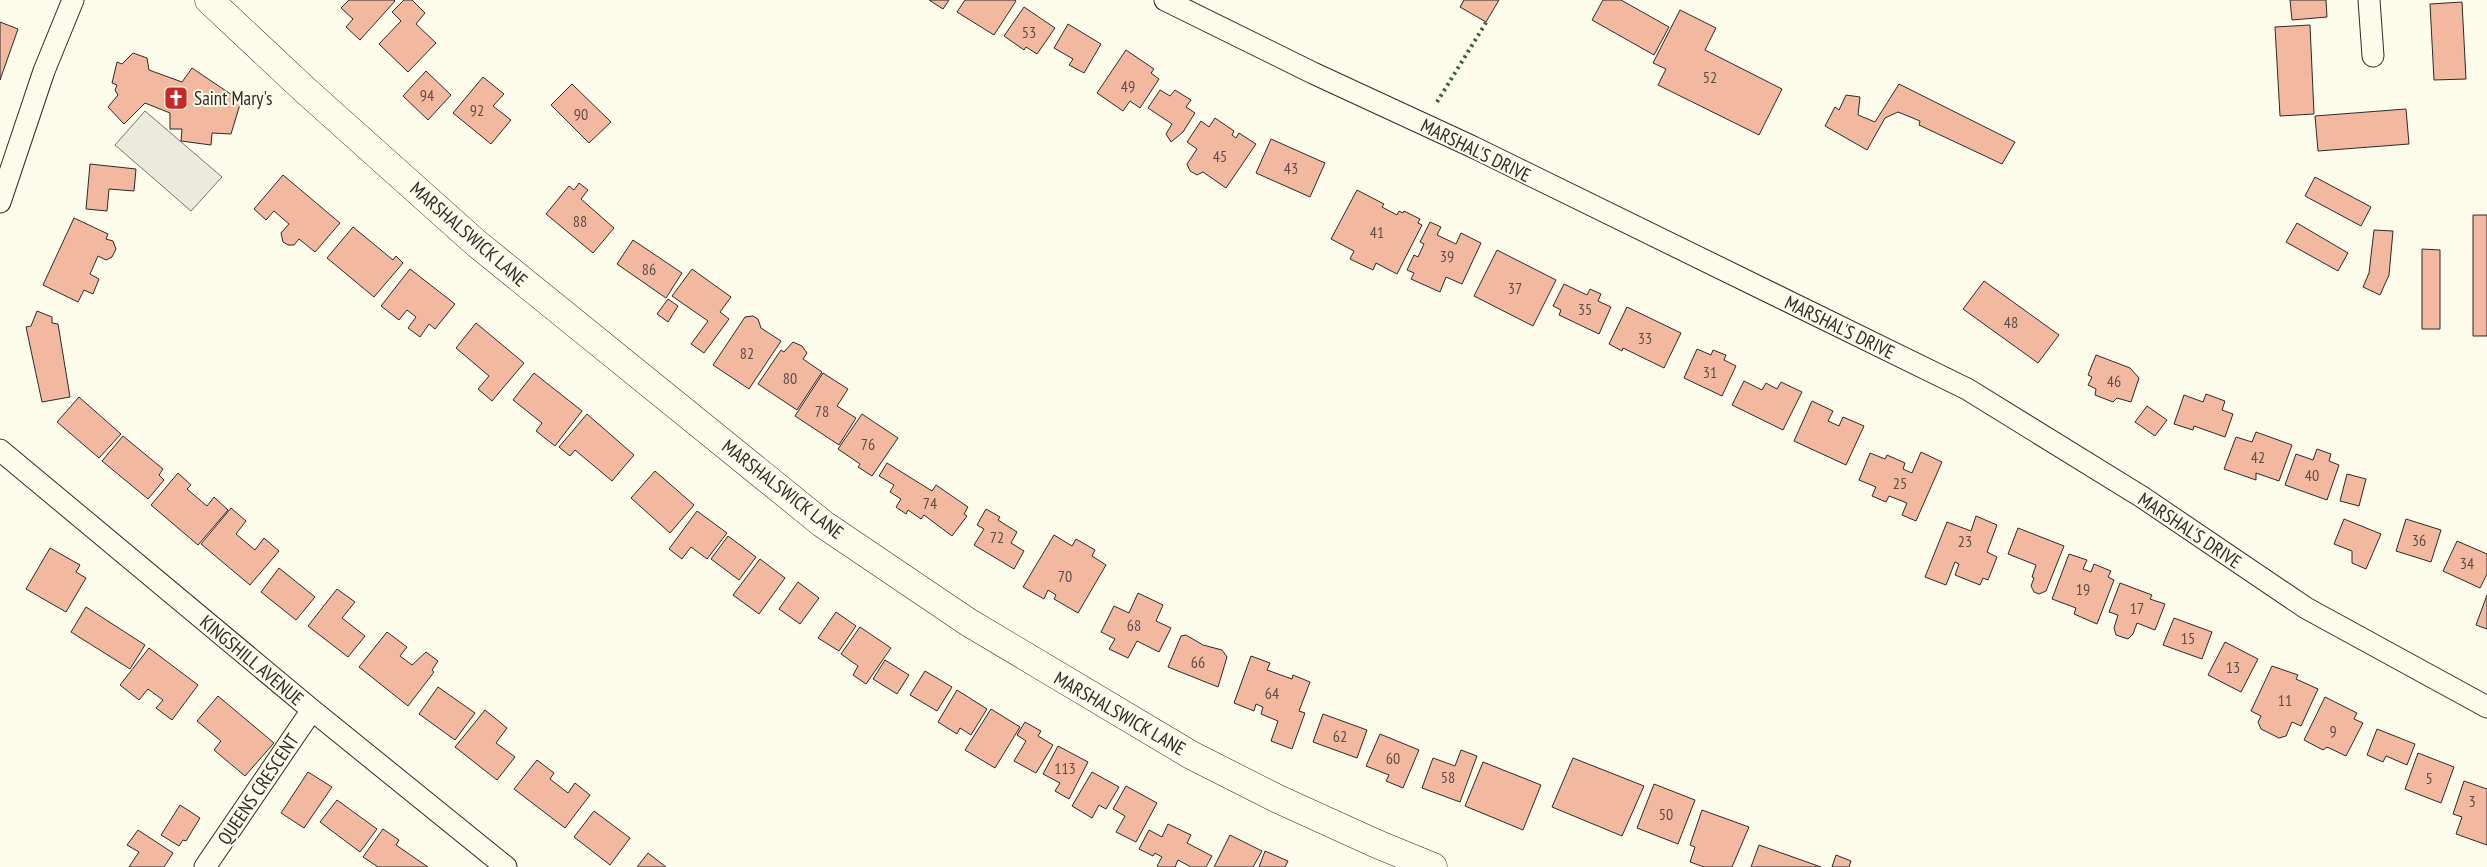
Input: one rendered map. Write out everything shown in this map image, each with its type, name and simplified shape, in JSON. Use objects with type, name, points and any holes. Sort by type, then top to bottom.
[{"type":"street","points":[[0,202],[44,71],[72,0]]},
{"type":"street","name":"MARSHALSWICK LANE","points":[[209,0],[312,96],[476,243],[824,524],[968,622],[1191,755],[1278,799],[1433,867]]},
{"type":"street","name":"MARSHAL'S DRIVE","points":[[1165,0],[1313,74],[1473,147],[1967,389],[2142,497],[2306,608],[2487,708]]},
{"type":"street","points":[[2369,0],[2372,56]]},
{"type":"street","name":"KINGSHILL AVENUE","points":[[0,450],[312,710],[506,867]]},
{"type":"street","name":"QUEENS CRESCENT","points":[[205,867],[312,710]]},
{"type":"shaded area","points":[[145,111],[222,177],[191,211],[115,145]]},
{"type":"building","points":[[349,0],[395,1],[360,40],[346,27],[353,19],[341,8]]},
{"type":"building","points":[[404,0],[412,0],[425,13],[416,24],[436,43],[408,72],[379,44],[401,21],[392,12]]},
{"type":"building","points":[[929,0],[949,0],[943,9]]},
{"type":"building","points":[[965,0],[1016,1],[994,35],[957,12]]},
{"type":"building","points":[[1464,0],[1499,0],[1486,22],[1460,7]]},
{"type":"building","points":[[1603,0],[1621,0],[1669,27],[1654,55],[1592,20]]},
{"type":"building","points":[[2290,0],[2326,0],[2327,17],[2292,20]]},
{"type":"building","points":[[2462,2],[2466,79],[2434,80],[2430,4]]},
{"type":"building","points":[[1024,7],[1055,28],[1037,54],[1026,47],[1024,50],[1004,36]]},
{"type":"building","points":[[1680,10],[1716,28],[1705,50],[1782,89],[1759,135],[1658,85],[1666,69],[1653,63]]},
{"type":"building","points":[[0,22],[18,29],[0,80]]},
{"type":"building","points":[[1068,24],[1101,44],[1084,73],[1069,65],[1073,59],[1054,48]]},
{"type":"building","points":[[2310,25],[2314,114],[2280,116],[2275,27]]},
{"type":"building","points":[[1126,50],[1154,69],[1151,73],[1159,79],[1140,108],[1130,101],[1123,111],[1097,93]]},
{"type":"building","name":"Saint Mary's","points":[[133,53],[147,58],[149,70],[182,82],[192,68],[241,101],[231,134],[212,133],[211,145],[181,141],[182,129],[170,129],[170,113],[145,103],[124,124],[108,107],[118,95],[115,90],[117,85],[112,83],[117,62],[122,64]]},
{"type":"building","points":[[426,71],[451,95],[428,120],[403,96]]},
{"type":"building","points":[[483,77],[504,94],[493,106],[511,120],[491,144],[453,113]]},
{"type":"building","points":[[572,84],[611,122],[589,143],[551,105]]},
{"type":"building","points":[[1899,84],[2015,142],[2002,164],[1919,125],[1920,121],[1898,112],[1885,118],[1867,150],[1825,126],[1835,107],[1839,110],[1846,95],[1860,97],[1858,115],[1875,122]]},
{"type":"building","points":[[1160,90],[1170,96],[1175,90],[1191,100],[1186,107],[1195,113],[1183,132],[1171,142],[1166,134],[1172,124],[1148,108]]},
{"type":"building","points":[[2406,109],[2409,144],[2318,151],[2315,116]]},
{"type":"building","points":[[1215,118],[1234,131],[1232,135],[1236,138],[1239,133],[1256,144],[1226,188],[1203,172],[1197,175],[1190,171],[1187,164],[1197,149],[1187,142],[1201,121],[1209,127]]},
{"type":"building","points":[[1271,139],[1325,163],[1310,197],[1256,173]]},
{"type":"building","points":[[90,164],[136,169],[134,191],[109,189],[107,211],[86,209]]},
{"type":"building","points":[[283,175],[340,223],[315,252],[299,239],[294,245],[288,245],[283,242],[281,233],[289,224],[274,211],[266,220],[254,209]]},
{"type":"building","points":[[2315,177],[2371,207],[2361,226],[2305,196]]},
{"type":"building","points":[[579,183],[588,190],[581,199],[614,228],[593,253],[546,214],[569,186],[574,190]]},
{"type":"building","points":[[1357,190],[1384,204],[1382,207],[1397,215],[1399,211],[1403,213],[1404,211],[1420,219],[1418,223],[1422,225],[1397,274],[1376,263],[1373,270],[1350,259],[1354,251],[1331,239]]},
{"type":"building","points":[[2473,215],[2487,215],[2487,336],[2473,336]]},
{"type":"building","points":[[74,218],[108,234],[106,239],[113,241],[116,249],[112,257],[106,260],[98,256],[90,274],[99,279],[93,294],[84,290],[78,302],[43,285]]},
{"type":"building","points":[[1430,222],[1441,227],[1437,235],[1456,244],[1461,233],[1481,243],[1462,284],[1446,277],[1440,292],[1411,279],[1414,273],[1407,270],[1414,255],[1418,257],[1424,244],[1420,242]]},
{"type":"building","points":[[2297,223],[2348,253],[2338,271],[2286,242]]},
{"type":"building","points":[[353,227],[393,260],[396,256],[403,263],[374,297],[327,258]]},
{"type":"building","points":[[2374,230],[2393,231],[2389,275],[2380,295],[2363,287],[2369,273]]},
{"type":"building","points":[[633,240],[682,273],[666,298],[617,264]]},
{"type":"building","points":[[2422,249],[2440,250],[2440,329],[2422,329]]},
{"type":"building","points":[[1497,250],[1556,280],[1533,326],[1474,296]]},
{"type":"building","points":[[410,269],[455,304],[435,329],[429,324],[420,337],[408,328],[416,317],[407,310],[399,320],[381,306]]},
{"type":"building","points":[[692,269],[731,297],[720,312],[729,319],[704,353],[691,344],[708,321],[672,296]]},
{"type":"building","points":[[1984,281],[2059,335],[2038,363],[1963,309]]},
{"type":"building","points":[[1564,284],[1587,295],[1590,289],[1601,294],[1598,301],[1611,307],[1599,334],[1559,315],[1561,310],[1553,306]]},
{"type":"building","points":[[668,299],[678,306],[668,322],[657,314]]},
{"type":"building","points":[[1627,307],[1681,333],[1664,368],[1623,348],[1622,351],[1609,344]]},
{"type":"building","points":[[37,311],[52,317],[52,323],[58,324],[70,397],[42,402],[26,327],[31,326]]},
{"type":"building","points":[[753,316],[758,319],[761,328],[781,341],[749,389],[713,365],[745,317]]},
{"type":"building","points":[[476,323],[524,363],[492,401],[478,389],[489,376],[456,348]]},
{"type":"building","points":[[793,342],[802,346],[807,353],[803,359],[822,372],[797,410],[758,384],[781,350],[784,352]]},
{"type":"building","points":[[1697,349],[1711,355],[1713,350],[1726,355],[1724,360],[1736,366],[1722,396],[1684,378]]},
{"type":"building","points":[[2096,355],[2130,368],[2139,378],[2131,402],[2117,398],[2113,402],[2095,395],[2096,389],[2088,385],[2092,377],[2088,375]]},
{"type":"building","points":[[534,373],[582,411],[555,446],[536,431],[542,423],[513,400]]},
{"type":"building","points":[[823,373],[848,389],[837,406],[856,418],[839,445],[795,416]]},
{"type":"building","points":[[1744,381],[1762,390],[1766,383],[1777,389],[1781,382],[1802,392],[1783,430],[1732,405]]},
{"type":"building","points":[[2206,394],[2225,401],[2222,410],[2233,414],[2225,437],[2194,426],[2193,430],[2174,424],[2184,395],[2203,402]]},
{"type":"building","points":[[79,397],[121,434],[99,458],[57,422]]},
{"type":"building","points":[[1812,401],[1833,411],[1828,421],[1839,426],[1843,417],[1864,426],[1846,465],[1794,441]]},
{"type":"building","points":[[2147,406],[2167,420],[2155,436],[2135,422]]},
{"type":"building","points":[[587,414],[634,455],[612,481],[575,450],[570,456],[559,447]]},
{"type":"building","points":[[862,414],[898,438],[872,476],[858,467],[860,464],[838,449]]},
{"type":"building","points":[[2256,432],[2292,445],[2279,481],[2256,473],[2256,480],[2224,469],[2236,437],[2252,442]]},
{"type":"building","points":[[123,436],[163,469],[159,475],[164,480],[148,499],[102,461]]},
{"type":"building","points":[[2317,449],[2331,454],[2329,461],[2339,465],[2327,500],[2285,485],[2296,454],[2313,460]]},
{"type":"building","points":[[1921,452],[1942,462],[1916,521],[1902,515],[1907,503],[1889,496],[1886,502],[1872,496],[1876,487],[1859,480],[1870,453],[1885,459],[1887,455],[1905,463],[1903,469],[1912,473]]},
{"type":"building","points":[[887,463],[932,491],[936,485],[968,507],[964,514],[967,516],[952,536],[924,515],[921,519],[908,510],[906,514],[896,507],[901,499],[890,492],[894,485],[879,476]]},
{"type":"building","points":[[655,471],[694,505],[670,533],[631,498]]},
{"type":"building","points":[[178,473],[191,485],[187,489],[207,506],[214,497],[228,510],[198,545],[151,505]]},
{"type":"building","points":[[2347,474],[2366,479],[2359,506],[2340,501]]},
{"type":"building","points":[[231,508],[246,521],[236,534],[255,550],[264,538],[279,551],[250,585],[201,544]]},
{"type":"building","points":[[986,509],[1000,517],[998,520],[1017,532],[1011,543],[1024,551],[1014,569],[974,545],[984,529],[977,525]]},
{"type":"building","points":[[697,511],[727,533],[707,559],[691,547],[682,559],[669,549]]},
{"type":"building","points":[[1976,516],[1997,525],[1987,552],[1997,557],[1988,580],[1983,578],[1980,585],[1955,575],[1959,564],[1955,562],[1946,585],[1925,577],[1947,522],[1971,531]]},
{"type":"building","points":[[2344,519],[2381,534],[2366,569],[2352,563],[2352,551],[2334,544]]},
{"type":"building","points":[[2406,519],[2441,530],[2431,562],[2396,551]]},
{"type":"building","points":[[2018,528],[2064,546],[2046,591],[2039,594],[2034,592],[2031,586],[2036,565],[2008,554]]},
{"type":"building","points":[[1054,535],[1072,546],[1076,539],[1095,550],[1092,556],[1106,565],[1078,613],[1054,599],[1056,595],[1048,590],[1044,599],[1023,587]]},
{"type":"building","points":[[728,536],[756,557],[739,580],[711,559]]},
{"type":"building","points":[[2457,541],[2487,554],[2487,574],[2480,588],[2443,571]]},
{"type":"building","points":[[50,548],[80,565],[76,572],[86,578],[66,612],[26,589]]},
{"type":"building","points":[[2069,554],[2087,560],[2083,569],[2091,572],[2094,564],[2111,571],[2108,577],[2114,580],[2097,624],[2074,614],[2076,608],[2052,599]]},
{"type":"building","points":[[760,559],[785,578],[759,614],[733,595]]},
{"type":"building","points":[[279,568],[315,597],[296,620],[261,592]]},
{"type":"building","points":[[798,582],[819,598],[800,624],[779,609]]},
{"type":"building","points":[[2120,583],[2152,595],[2150,599],[2165,604],[2155,630],[2137,623],[2133,634],[2128,639],[2116,635],[2114,628],[2118,615],[2109,612]]},
{"type":"building","points":[[337,589],[355,602],[342,618],[365,636],[348,657],[308,626]]},
{"type":"building","points":[[1138,593],[1163,605],[1156,621],[1171,628],[1159,652],[1137,641],[1128,658],[1109,649],[1115,639],[1101,632],[1114,606],[1129,613]]},
{"type":"building","points":[[2487,595],[2487,629],[2476,625]]},
{"type":"building","points":[[86,607],[145,645],[130,669],[71,632]]},
{"type":"building","points":[[836,612],[856,626],[839,651],[818,638]]},
{"type":"building","points":[[2174,618],[2212,632],[2202,659],[2163,645]]},
{"type":"building","points":[[860,627],[891,648],[866,684],[853,675],[858,666],[841,654]]},
{"type":"building","points":[[387,632],[407,647],[400,656],[412,665],[426,652],[438,661],[432,670],[434,672],[408,706],[359,667]]},
{"type":"building","points":[[1186,635],[1203,645],[1222,650],[1227,657],[1218,687],[1168,667],[1181,636]]},
{"type":"building","points":[[2225,642],[2258,659],[2241,692],[2208,675]]},
{"type":"building","points":[[149,648],[198,685],[172,720],[156,708],[163,700],[148,689],[139,700],[120,685]]},
{"type":"building","points":[[1251,656],[1270,663],[1267,670],[1292,679],[1293,675],[1310,682],[1299,711],[1305,713],[1292,749],[1271,741],[1278,721],[1261,714],[1263,707],[1256,704],[1254,711],[1234,703]]},
{"type":"building","points":[[885,660],[909,675],[897,694],[873,679]]},
{"type":"building","points":[[2272,666],[2298,675],[2296,679],[2318,689],[2301,726],[2292,722],[2286,736],[2279,738],[2261,729],[2258,722],[2261,716],[2251,711]]},
{"type":"building","points":[[925,671],[952,687],[937,711],[910,695]]},
{"type":"building","points":[[438,687],[475,713],[455,740],[419,714]]},
{"type":"building","points":[[957,690],[987,709],[971,735],[960,728],[957,734],[938,722]]},
{"type":"building","points":[[218,696],[274,743],[245,776],[214,750],[221,741],[197,721]]},
{"type":"building","points":[[2325,697],[2357,713],[2354,719],[2363,723],[2346,756],[2327,747],[2323,750],[2304,740]]},
{"type":"building","points":[[991,709],[1020,727],[995,768],[965,750]]},
{"type":"building","points":[[485,710],[507,728],[496,743],[515,757],[497,780],[455,747]]},
{"type":"building","points":[[1323,714],[1367,730],[1357,758],[1313,742]]},
{"type":"building","points":[[1025,722],[1041,731],[1038,736],[1053,745],[1036,773],[1014,761],[1026,741],[1017,735]]},
{"type":"building","points":[[2377,729],[2415,744],[2407,765],[2386,756],[2383,762],[2367,755]]},
{"type":"building","points":[[1380,734],[1419,750],[1403,788],[1386,781],[1389,775],[1366,766]]},
{"type":"building","points":[[1058,746],[1088,762],[1069,799],[1055,791],[1060,783],[1043,774]]},
{"type":"building","points":[[1461,750],[1477,756],[1460,802],[1422,788],[1433,758],[1455,766]]},
{"type":"building","points":[[2418,753],[2454,767],[2441,803],[2405,789]]},
{"type":"building","points":[[1573,758],[1644,786],[1622,836],[1552,807]]},
{"type":"building","points":[[537,760],[554,773],[550,779],[568,793],[575,783],[590,795],[565,828],[514,789]]},
{"type":"building","points":[[1483,762],[1541,785],[1523,830],[1465,806]]},
{"type":"building","points":[[308,772],[332,787],[304,828],[281,813]]},
{"type":"building","points":[[1092,772],[1119,787],[1106,809],[1099,805],[1092,818],[1072,806]]},
{"type":"building","points":[[2464,781],[2487,789],[2487,845],[2456,834],[2462,817],[2453,814]]},
{"type":"building","points":[[1654,784],[1695,800],[1678,844],[1637,828]]},
{"type":"building","points":[[1126,786],[1157,803],[1136,842],[1116,832],[1125,816],[1113,809]]},
{"type":"building","points":[[337,800],[377,829],[360,852],[320,822]]},
{"type":"building","points":[[180,805],[200,818],[186,841],[183,840],[179,846],[161,835]]},
{"type":"building","points":[[1702,810],[1749,827],[1732,867],[1704,867],[1690,862],[1695,847],[1690,845]]},
{"type":"building","points":[[594,811],[630,838],[610,865],[574,837]]},
{"type":"building","points":[[1168,824],[1191,835],[1187,843],[1212,856],[1206,867],[1191,867],[1178,860],[1175,867],[1159,867],[1157,866],[1162,857],[1155,853],[1153,856],[1139,849],[1149,830],[1162,837]]},
{"type":"building","points":[[383,829],[399,840],[396,845],[428,867],[378,867],[363,857]]},
{"type":"building","points":[[138,830],[173,853],[164,867],[129,867],[139,852],[127,845]]},
{"type":"building","points":[[1230,835],[1262,851],[1253,867],[1214,867]]},
{"type":"building","points":[[1759,845],[1821,867],[1751,867]]},
{"type":"building","points":[[1265,851],[1288,861],[1285,867],[1259,867]]},
{"type":"building","points":[[648,853],[666,867],[637,867]]},
{"type":"building","points":[[1836,855],[1851,861],[1849,867],[1832,867]]},
{"type":"hedge","points":[[1437,102],[1487,21]]},
{"type":"place","name":"Saint Mary's","points":[[176,98]]}]
